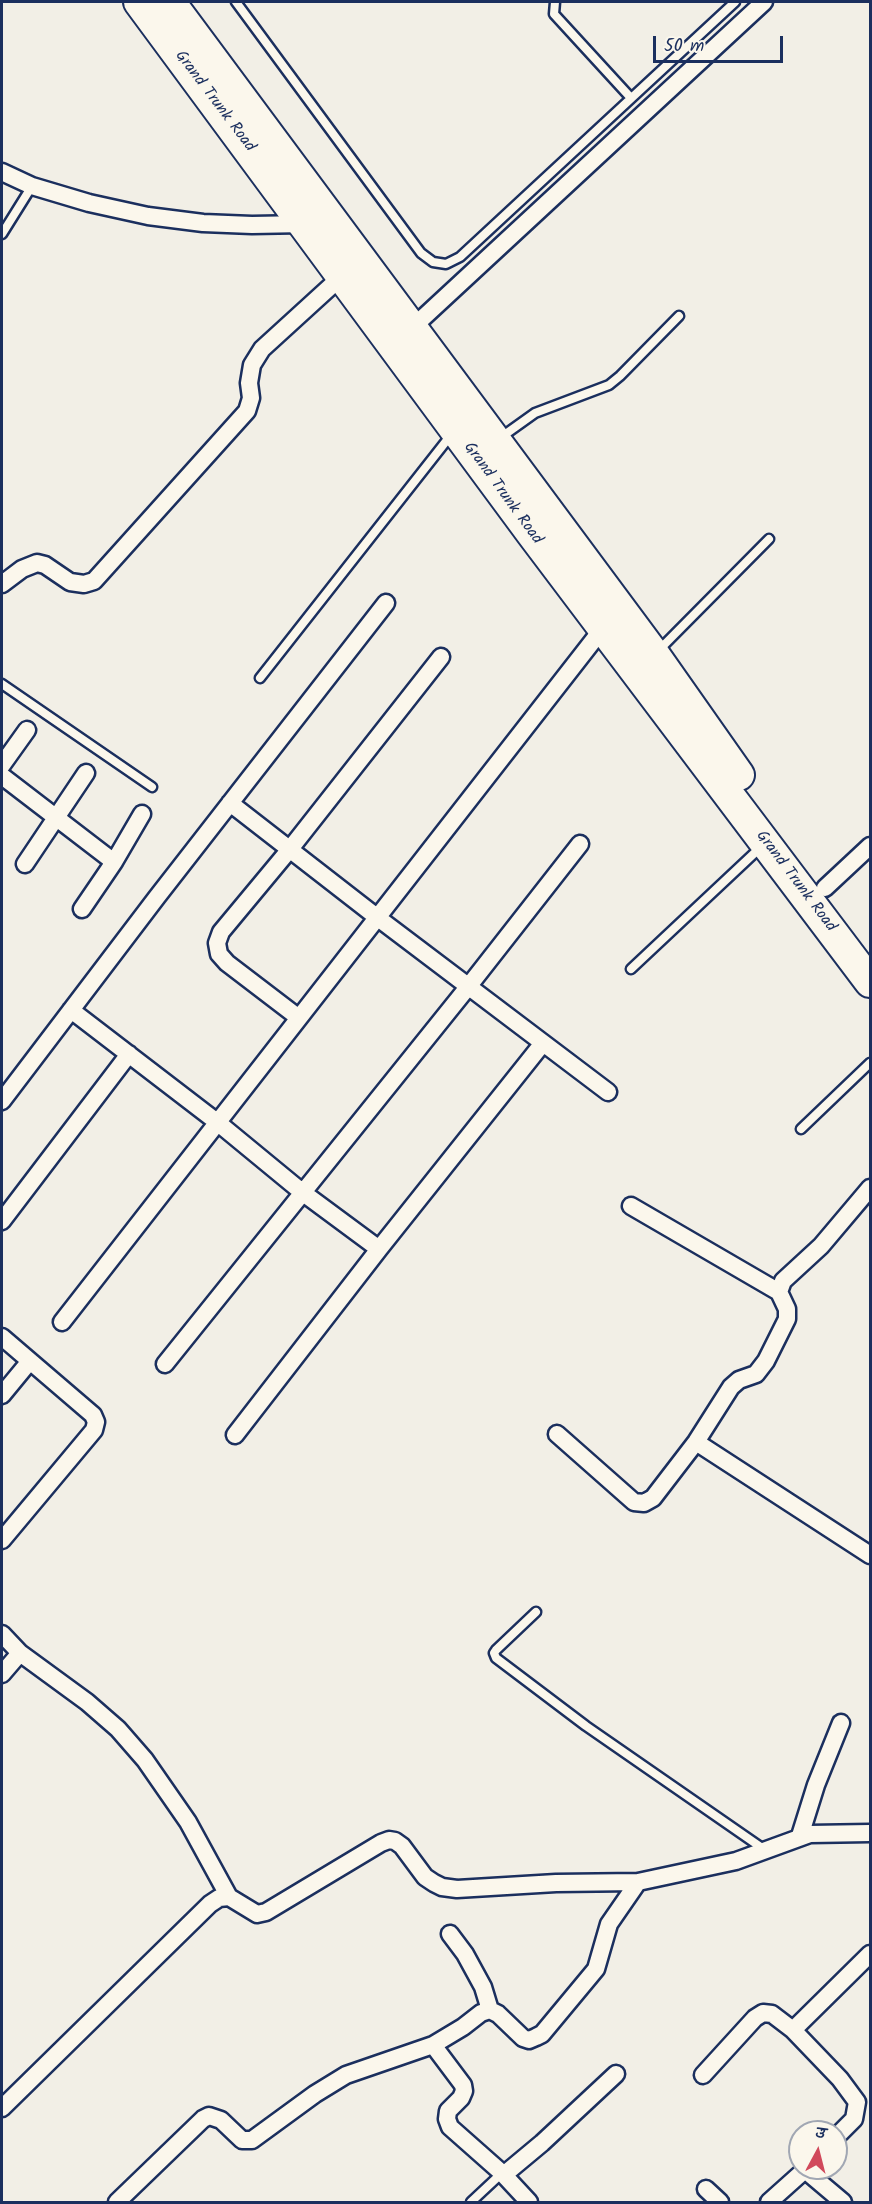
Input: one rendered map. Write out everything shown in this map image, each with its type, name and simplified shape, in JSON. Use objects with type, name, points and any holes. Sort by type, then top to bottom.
[{"type":"highway","name":"Grand Trunk Road","points":[[139,2],[412,328],[654,654],[727,759],[870,948]]},
{"type":"highway","name":"Grand Trunk Road","points":[[170,2],[295,190],[304,224],[603,628],[870,982]]},
{"type":"street","points":[[412,328],[764,2]]},
{"type":"street","points":[[2,172],[32,186],[89,203],[148,216],[203,223],[304,224]]},
{"type":"street","points":[[2,583],[22,569],[38,563],[45,565],[70,582],[84,584],[94,581],[247,411],[251,398],[249,383],[252,365],[262,349],[342,276]]},
{"type":"street","points":[[2,1101],[386,603]]},
{"type":"street","points":[[62,1322],[603,628]]},
{"type":"street","points":[[299,1018],[227,963],[219,954],[217,943],[221,932],[290,849],[441,657]]},
{"type":"street","points":[[2,765],[27,730]]},
{"type":"street","points":[[25,864],[86,773]]},
{"type":"street","points":[[2,776],[114,862]]},
{"type":"street","points":[[230,803],[608,1092]]},
{"type":"street","points":[[81,909],[114,862],[142,814]]},
{"type":"street","points":[[165,1364],[580,844]]},
{"type":"street","points":[[825,888],[870,846]]},
{"type":"street","points":[[71,1010],[217,1122],[302,1192],[379,1249]]},
{"type":"street","points":[[235,1435],[543,1043]]},
{"type":"street","points":[[2,1221],[129,1054]]},
{"type":"street","points":[[779,1292],[783,1281],[821,1246],[870,1188]]},
{"type":"street","points":[[557,1434],[634,1502],[644,1503],[653,1498],[696,1442],[731,1387],[739,1380],[756,1374],[766,1360],[787,1318],[787,1309],[779,1292],[631,1206]]},
{"type":"street","points":[[2,1337],[93,1415],[96,1422],[94,1430],[2,1540]]},
{"type":"street","points":[[2,1395],[30,1361]]},
{"type":"street","points":[[696,1442],[870,1555]]},
{"type":"street","points":[[2,1634],[20,1653],[87,1702],[118,1729],[146,1760],[188,1822],[229,1897],[257,1914],[266,1912],[389,1840],[402,1846],[425,1877],[442,1887],[457,1889],[556,1883],[638,1882],[736,1861],[800,1836],[870,1833]]},
{"type":"street","points":[[2,1674],[20,1653]]},
{"type":"street","points":[[800,1836],[816,1785],[841,1723]]},
{"type":"street","points":[[117,2202],[203,2119],[209,2116],[221,2120],[242,2140],[252,2140],[315,2094],[346,2075],[433,2045],[481,2013],[490,2010],[498,2014],[523,2038],[529,2040],[542,2034],[596,1970],[609,1924],[638,1882]]},
{"type":"street","points":[[2,2108],[210,1904],[219,1898],[229,1897]]},
{"type":"street","points":[[450,1934],[465,1954],[483,1987],[490,2010]]},
{"type":"street","points":[[793,2030],[870,1954]]},
{"type":"street","points":[[703,2075],[754,2018],[763,2013],[772,2014],[793,2030],[840,2079],[857,2102],[854,2119],[848,2125]]},
{"type":"street","points":[[433,2045],[463,2085],[464,2091],[461,2098],[448,2111],[447,2119],[450,2127],[529,2202]]},
{"type":"street","points":[[502,2174],[542,2143],[616,2074]]},
{"type":"street","points":[[770,2202],[794,2180]]},
{"type":"street","points":[[818,2180],[843,2202]]},
{"type":"street","points":[[706,2189],[720,2202]]},
{"type":"lane","points":[[236,2],[421,253],[433,262],[446,264],[460,257],[735,2]]},
{"type":"lane","points":[[555,2],[554,14],[632,98]]},
{"type":"lane","points":[[2,234],[32,186]]},
{"type":"lane","points":[[495,441],[535,413],[609,385],[679,316]]},
{"type":"lane","points":[[260,678],[455,429]]},
{"type":"lane","points":[[654,654],[769,539]]},
{"type":"lane","points":[[2,684],[152,787]]},
{"type":"lane","points":[[631,969],[765,843]]},
{"type":"lane","points":[[801,1129],[870,1063]]},
{"type":"lane","points":[[536,1612],[496,1650],[494,1653],[496,1658],[586,1726],[765,1851]]},
{"type":"lane","points":[[471,2202],[502,2174]]}]
